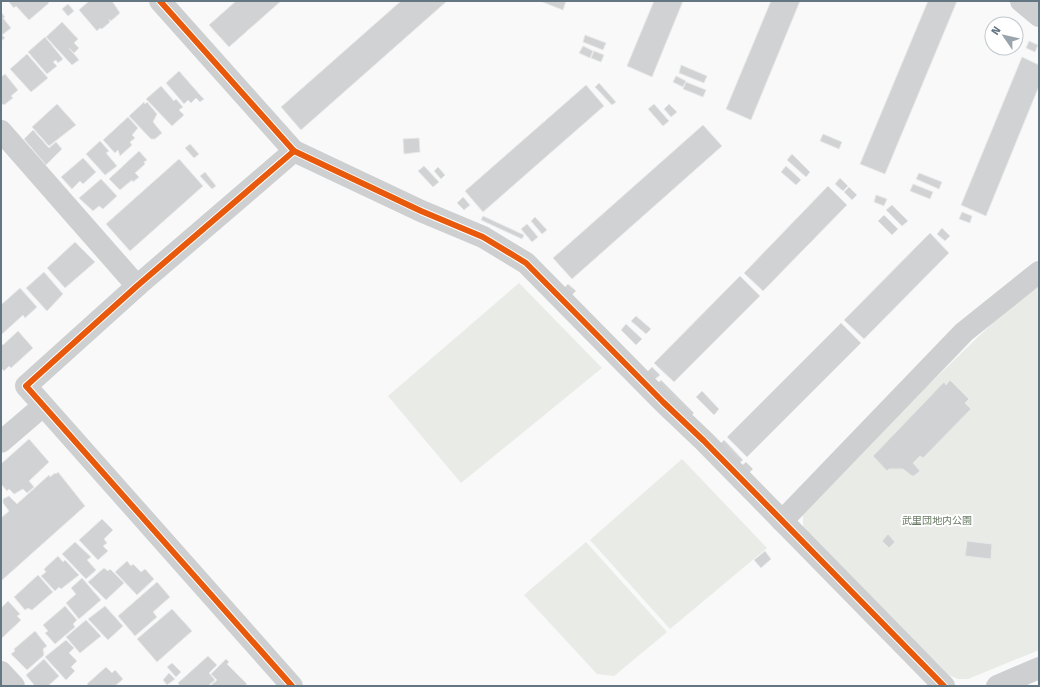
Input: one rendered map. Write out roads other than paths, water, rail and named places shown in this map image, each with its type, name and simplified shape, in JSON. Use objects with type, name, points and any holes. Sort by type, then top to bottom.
[{"type":"street","points":[[160,1],[294,151],[483,237],[526,263],[944,686]]},
{"type":"street","points":[[1021,1],[1039,16]]},
{"type":"street","points":[[1,131],[137,286]]},
{"type":"street","points":[[292,686],[26,386],[137,286],[294,151]]},
{"type":"street","points":[[782,521],[964,332],[1039,272]]},
{"type":"street","points":[[1,442],[43,406]]},
{"type":"street","points":[[1004,685],[1039,668]]},
{"type":"street","points":[[1,672],[14,686]]},
{"type":"park label","name":"武里団地内公園","points":[[937,520]]}]
